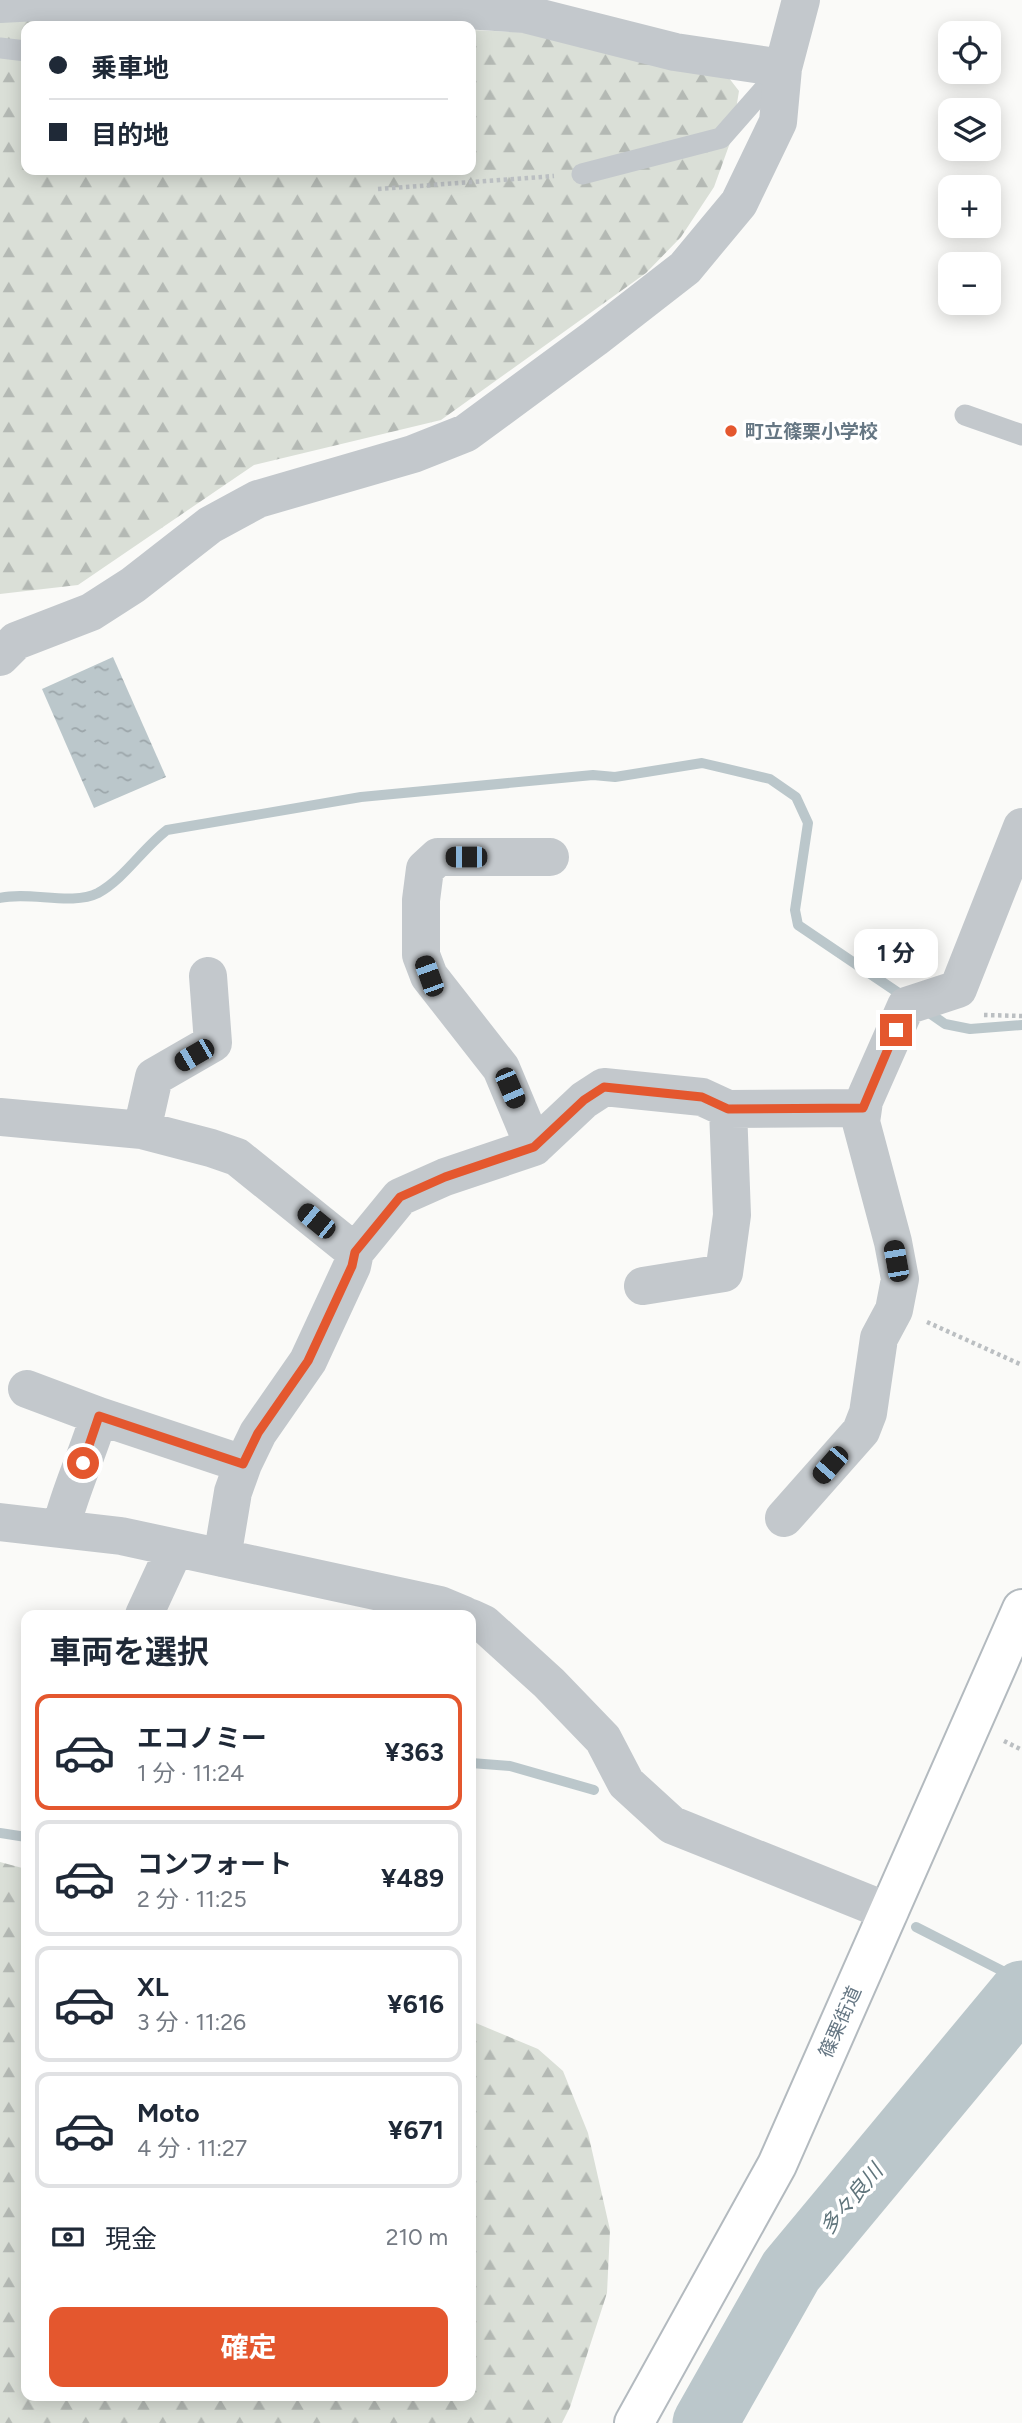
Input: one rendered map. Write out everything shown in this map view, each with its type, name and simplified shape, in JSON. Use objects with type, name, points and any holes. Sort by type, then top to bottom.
[{"type":"main road","name":"篠栗街道","points":[[634,2423],[777,2165],[1022,1609]]},
{"type":"street","points":[[0,657],[16,641],[91,612],[133,585],[211,525],[258,499],[413,454],[466,433],[685,268],[739,203],[778,122],[783,68],[801,0]]},
{"type":"street","points":[[0,4],[359,3],[525,14],[675,52],[783,68]]},
{"type":"street","points":[[784,1518],[861,1430],[868,1413],[879,1338],[894,1310],[900,1279],[893,1242],[861,1122],[863,1108],[906,1006],[958,989],[1022,827]]},
{"type":"street","points":[[534,1147],[501,1068],[429,976],[421,954],[421,900],[425,869],[438,857],[550,857]]},
{"type":"street","points":[[142,1130],[154,1077],[213,1043],[208,976]]},
{"type":"street","points":[[222,1558],[233,1492],[258,1433],[308,1361],[352,1266],[355,1252],[400,1197],[445,1177],[534,1147],[584,1100],[604,1087],[702,1097],[728,1109],[863,1108]]},
{"type":"street","points":[[643,1286],[724,1273],[732,1215],[728,1109]]},
{"type":"street","points":[[0,1117],[142,1130],[237,1157],[355,1252]]},
{"type":"street","points":[[27,1389],[243,1464]]},
{"type":"street","points":[[61,1528],[99,1416]]},
{"type":"street","points":[[0,1522],[121,1536],[440,1605],[452,1610]]},
{"type":"street","points":[[146,1610],[175,1548]]},
{"type":"street","points":[[476,1620],[484,1624],[549,1682],[603,1740],[626,1783],[672,1825],[889,1912]]},
{"type":"lane","points":[[0,48],[21,50]]},
{"type":"lane","points":[[582,174],[721,138],[783,68]]},
{"type":"lane","points":[[965,415],[1022,435]]},
{"type":"path","points":[[378,189],[582,174]]},
{"type":"path","points":[[894,1310],[1022,1365]]},
{"type":"green space","points":[[0,0],[308,0],[306,21],[21,21],[21,175],[476,175],[476,30],[562,34],[722,69],[739,91],[731,140],[714,187],[681,237],[646,273],[441,420],[254,465],[78,585],[0,594]]},
{"type":"green space","points":[[0,1862],[21,1868],[21,2401],[476,2401],[476,2023],[538,2049],[563,2071],[588,2133],[610,2230],[607,2293],[570,2407],[562,2423],[0,2423]]},
{"type":"water","points":[[113,657],[166,777],[94,808],[42,689]]},
{"type":"waterway","points":[[0,898],[76,898],[98,893],[116,880],[167,830],[361,797],[593,775],[615,777],[702,763],[770,779],[796,797],[808,823],[795,910],[798,925],[906,998]]},
{"type":"waterway","points":[[925,1010],[945,1024],[970,1029],[1022,1025]]},
{"type":"waterway","points":[[476,1763],[510,1766],[594,1790]]},
{"type":"waterway","points":[[0,1833],[21,1836]]},
{"type":"waterway","points":[[916,1927],[1022,1981]]},
{"type":"waterway","name":"多々良川","points":[[705,2423],[791,2271],[1022,1993]]},
{"type":"place","name":"町立篠栗小学校","points":[[731,431]]},
{"type":"route","points":[[83,1463],[99,1416],[243,1464],[258,1433],[308,1361],[352,1266],[355,1252],[400,1197],[445,1177],[534,1147],[584,1100],[604,1087],[702,1097],[728,1109],[863,1108],[896,1030]]}]
